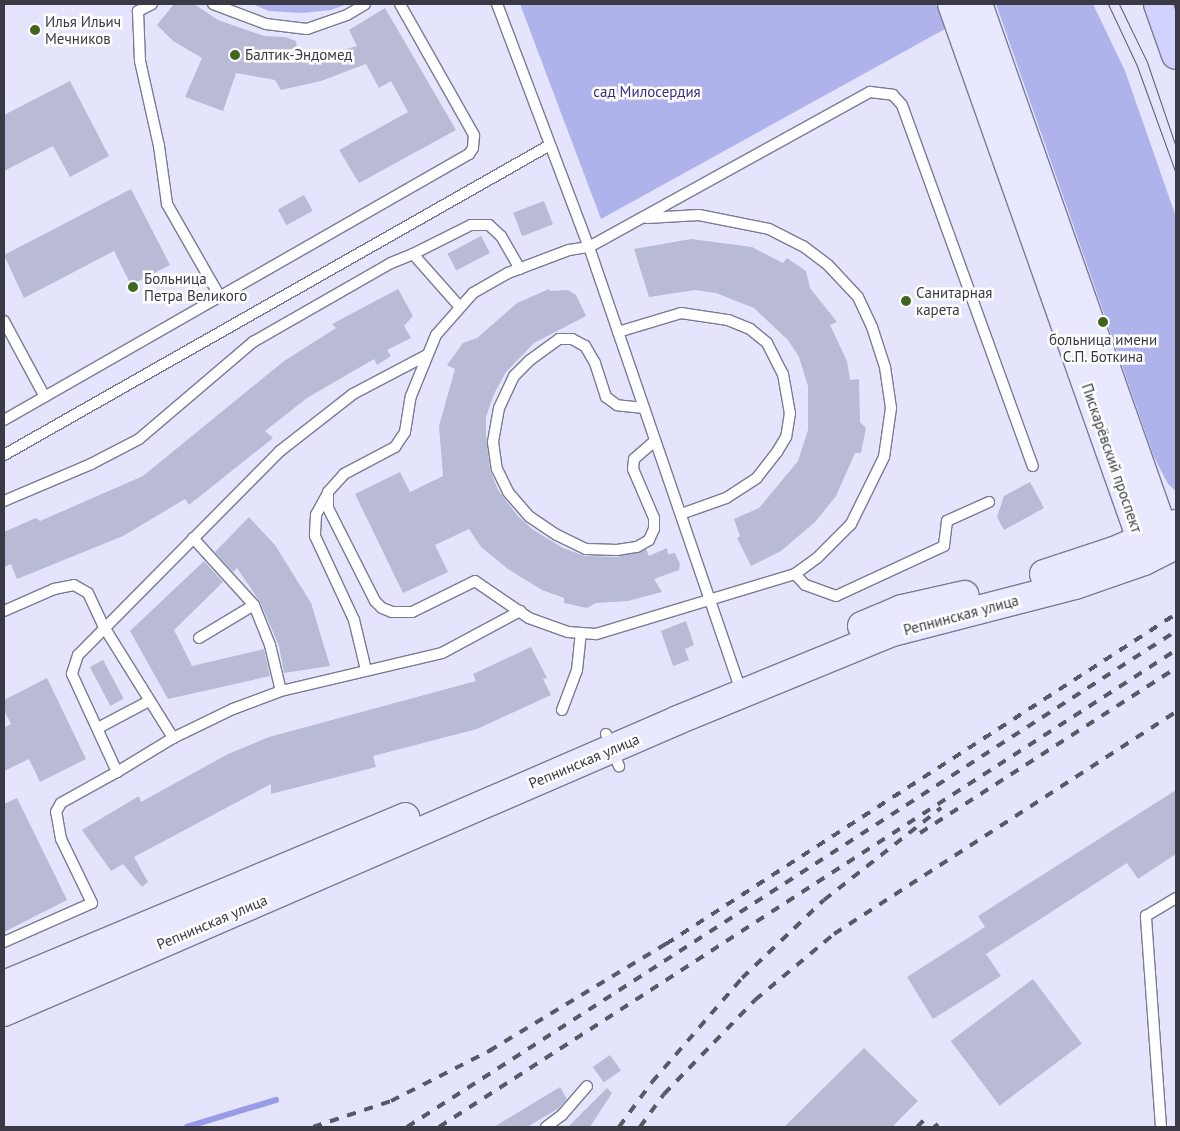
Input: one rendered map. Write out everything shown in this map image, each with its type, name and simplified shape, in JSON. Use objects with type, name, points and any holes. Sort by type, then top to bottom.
[{"type":"main road","points":[[1158,4],[1176,55]]},
{"type":"street","name":"Пискарёвский проспект","points":[[952,4],[1163,538]]},
{"type":"street","name":"Пискарёвский проспект","points":[[978,4],[1163,538]]},
{"type":"street","name":"Репнинская улица","points":[[4,1012],[612,750],[902,609],[1071,567],[1163,538]]},
{"type":"street","name":"Репнинская улица","points":[[4,986],[612,750]]},
{"type":"lane","points":[[152,4],[138,11],[140,61],[159,146],[167,204],[220,296]]},
{"type":"lane","points":[[213,4],[266,24],[307,28],[347,15],[366,4]]},
{"type":"lane","points":[[4,420],[469,154],[473,148],[474,135],[400,4]]},
{"type":"lane","points":[[497,4],[590,247],[739,686]]},
{"type":"lane","points":[[366,670],[354,620],[315,536],[316,514],[328,492],[344,474],[395,447],[405,432],[411,396],[436,335],[459,306],[473,294],[520,269],[568,250],[590,247],[870,92],[893,95],[902,105],[1033,466]]},
{"type":"lane","points":[[4,455],[550,145]]},
{"type":"lane","points":[[328,492],[328,508],[374,601],[382,608],[392,612],[412,612],[475,581],[520,611],[568,632],[596,634],[632,626],[795,574],[817,558],[851,524],[884,457],[890,408],[885,367],[872,327],[858,297],[828,265],[803,246],[769,230],[699,215],[641,219]]},
{"type":"lane","points":[[4,501],[139,439],[253,342],[391,263],[471,225],[489,225],[501,236],[520,269]]},
{"type":"lane","points":[[413,254],[459,306]]},
{"type":"lane","points":[[618,332],[681,313],[728,320],[750,329],[767,344],[783,374],[790,413],[786,437],[777,452],[757,478],[726,498],[681,514]]},
{"type":"lane","points":[[4,321],[45,397]]},
{"type":"lane","points":[[644,408],[617,405],[606,397],[590,354],[585,346],[572,338],[559,339],[529,361],[514,376],[498,408],[493,442],[497,469],[508,492],[530,517],[557,535],[586,548],[617,550],[637,547],[649,540],[654,529],[654,518],[633,469],[634,459],[655,441]]},
{"type":"lane","points":[[117,772],[72,674],[78,655],[193,538],[293,441],[353,394],[428,354]]},
{"type":"lane","points":[[795,574],[805,585],[836,596],[944,546],[947,521],[989,502]]},
{"type":"lane","points":[[193,538],[254,605],[270,645],[281,691]]},
{"type":"lane","points":[[4,611],[54,589],[74,586],[88,593],[104,627],[173,738]]},
{"type":"lane","points":[[199,638],[254,605]]},
{"type":"lane","points":[[4,942],[92,903],[61,839],[56,812],[61,803],[173,738],[233,709],[281,691],[442,653],[520,611]]},
{"type":"lane","points":[[562,710],[577,670],[581,633]]},
{"type":"lane","points":[[98,728],[149,701]]},
{"type":"lane","points":[[1161,1127],[1146,916],[1176,898]]},
{"type":"lane","points":[[546,1127],[562,1115],[587,1086]]},
{"type":"green space","points":[[252,4],[347,4],[331,10],[302,13],[269,11]]},
{"type":"green space","name":"сад Милосердия","points":[[520,4],[936,4],[945,29],[601,219]]},
{"type":"green space","points":[[996,4],[1093,4],[1125,71],[1176,217],[1176,491],[1168,484],[1154,457]]},
{"type":"building","points":[[174,4],[194,4],[218,20],[264,36],[285,37],[296,41],[299,62],[357,46],[349,30],[385,8],[456,130],[359,183],[339,150],[408,112],[391,81],[379,88],[366,64],[321,81],[281,90],[275,80],[236,73],[223,111],[185,97],[202,58],[173,41],[157,25]]},
{"type":"building","points":[[70,81],[109,156],[70,177],[53,146],[4,171],[4,115]]},
{"type":"building","points":[[131,189],[170,265],[131,285],[114,251],[24,298],[4,255]]},
{"type":"building","points":[[304,195],[313,211],[286,225],[278,210]]},
{"type":"building","points":[[544,201],[553,224],[522,236],[513,213]]},
{"type":"building","points":[[481,236],[490,253],[456,271],[447,254]]},
{"type":"building","points":[[691,239],[752,247],[783,263],[787,258],[806,271],[810,288],[837,322],[830,325],[847,361],[850,380],[859,379],[860,422],[866,428],[861,453],[855,453],[836,496],[815,522],[781,551],[751,566],[737,538],[740,536],[734,519],[759,508],[798,461],[808,430],[808,386],[799,357],[788,340],[754,308],[716,293],[695,290],[649,297],[634,249]]},
{"type":"building","points":[[398,289],[413,316],[404,326],[411,338],[387,350],[391,356],[377,365],[374,359],[307,398],[265,431],[273,438],[189,505],[185,499],[123,536],[17,579],[11,564],[4,567],[4,532],[36,518],[40,521],[143,476],[284,361],[336,328],[332,324]]},
{"type":"building","points":[[549,289],[550,291],[568,290],[576,295],[586,316],[534,343],[506,372],[494,394],[486,417],[486,435],[490,470],[498,490],[517,515],[532,529],[563,548],[585,556],[617,557],[646,549],[649,556],[667,548],[668,554],[675,553],[680,564],[679,570],[654,579],[662,592],[628,601],[596,603],[587,608],[564,603],[564,598],[542,590],[508,569],[481,547],[469,529],[435,545],[448,572],[403,593],[355,494],[400,472],[410,492],[443,476],[439,426],[455,369],[447,365],[463,343],[477,338],[517,303]]},
{"type":"building","points":[[1030,482],[1044,508],[1004,530],[997,517],[1004,496]]},
{"type":"building","points":[[249,517],[275,545],[311,603],[330,666],[284,673],[279,646],[260,602],[237,568],[233,572],[215,552]]},
{"type":"building","points":[[204,561],[223,582],[174,630],[192,666],[264,649],[270,676],[168,699],[130,631]]},
{"type":"building","points":[[686,621],[694,645],[685,649],[689,660],[673,666],[661,631]]},
{"type":"building","points":[[531,647],[547,678],[543,679],[551,695],[477,729],[373,756],[376,767],[271,794],[271,784],[134,857],[148,882],[142,887],[123,864],[111,871],[82,830],[139,796],[141,802],[228,754],[269,737],[476,681],[473,674]]},
{"type":"building","points":[[103,660],[124,699],[110,706],[90,667]]},
{"type":"building","points":[[47,678],[86,759],[40,782],[29,759],[4,771],[4,728],[11,724],[4,710],[4,700]]},
{"type":"building","points":[[1176,790],[1176,854],[1138,879],[1127,863],[986,954],[1001,976],[933,1019],[907,977],[985,927],[978,916]]},
{"type":"building","points":[[17,798],[67,900],[4,932],[4,804]]},
{"type":"building","points":[[1033,979],[1082,1044],[999,1106],[951,1041]]},
{"type":"building","points":[[864,1048],[918,1101],[892,1127],[784,1127]]},
{"type":"building","points":[[610,1055],[621,1071],[604,1083],[593,1067]]},
{"type":"building","points":[[560,1087],[567,1099],[559,1108],[527,1127],[494,1127]]},
{"type":"building","points":[[607,1088],[612,1093],[590,1127],[568,1127]]},
{"type":"waterway","points":[[187,1127],[276,1100]]},
{"type":"tram line","points":[[1108,4],[1137,66],[1176,174]]},
{"type":"tram line","points":[[1119,4],[1147,62],[1176,147]]},
{"type":"railway","points":[[489,1051],[666,944],[1176,614]]},
{"type":"railway","points":[[407,1127],[1176,631]]},
{"type":"railway","points":[[439,1127],[1176,650]]},
{"type":"railway","points":[[920,833],[1176,668]]},
{"type":"railway","points":[[640,1127],[664,1094],[755,1000],[834,934],[1176,712]]},
{"type":"railway","points":[[619,1127],[652,1082],[742,978],[824,900],[941,808]]},
{"type":"railway","points":[[313,1127],[391,1101],[493,1049]]},
{"type":"railway","points":[[917,1127],[929,1115]]},
{"type":"railway","points":[[934,1127],[938,1124]]},
{"type":"place","name":"Илья Ильич Мечников","points":[[35,30]]},
{"type":"place","name":"Балтик-Эндомед","points":[[235,55]]},
{"type":"place","name":"Больница Петра Великого","points":[[133,287]]},
{"type":"place","name":"Санитарная карета","points":[[906,301]]},
{"type":"place","name":"больница имени С.П. Боткина","points":[[1103,322]]}]
